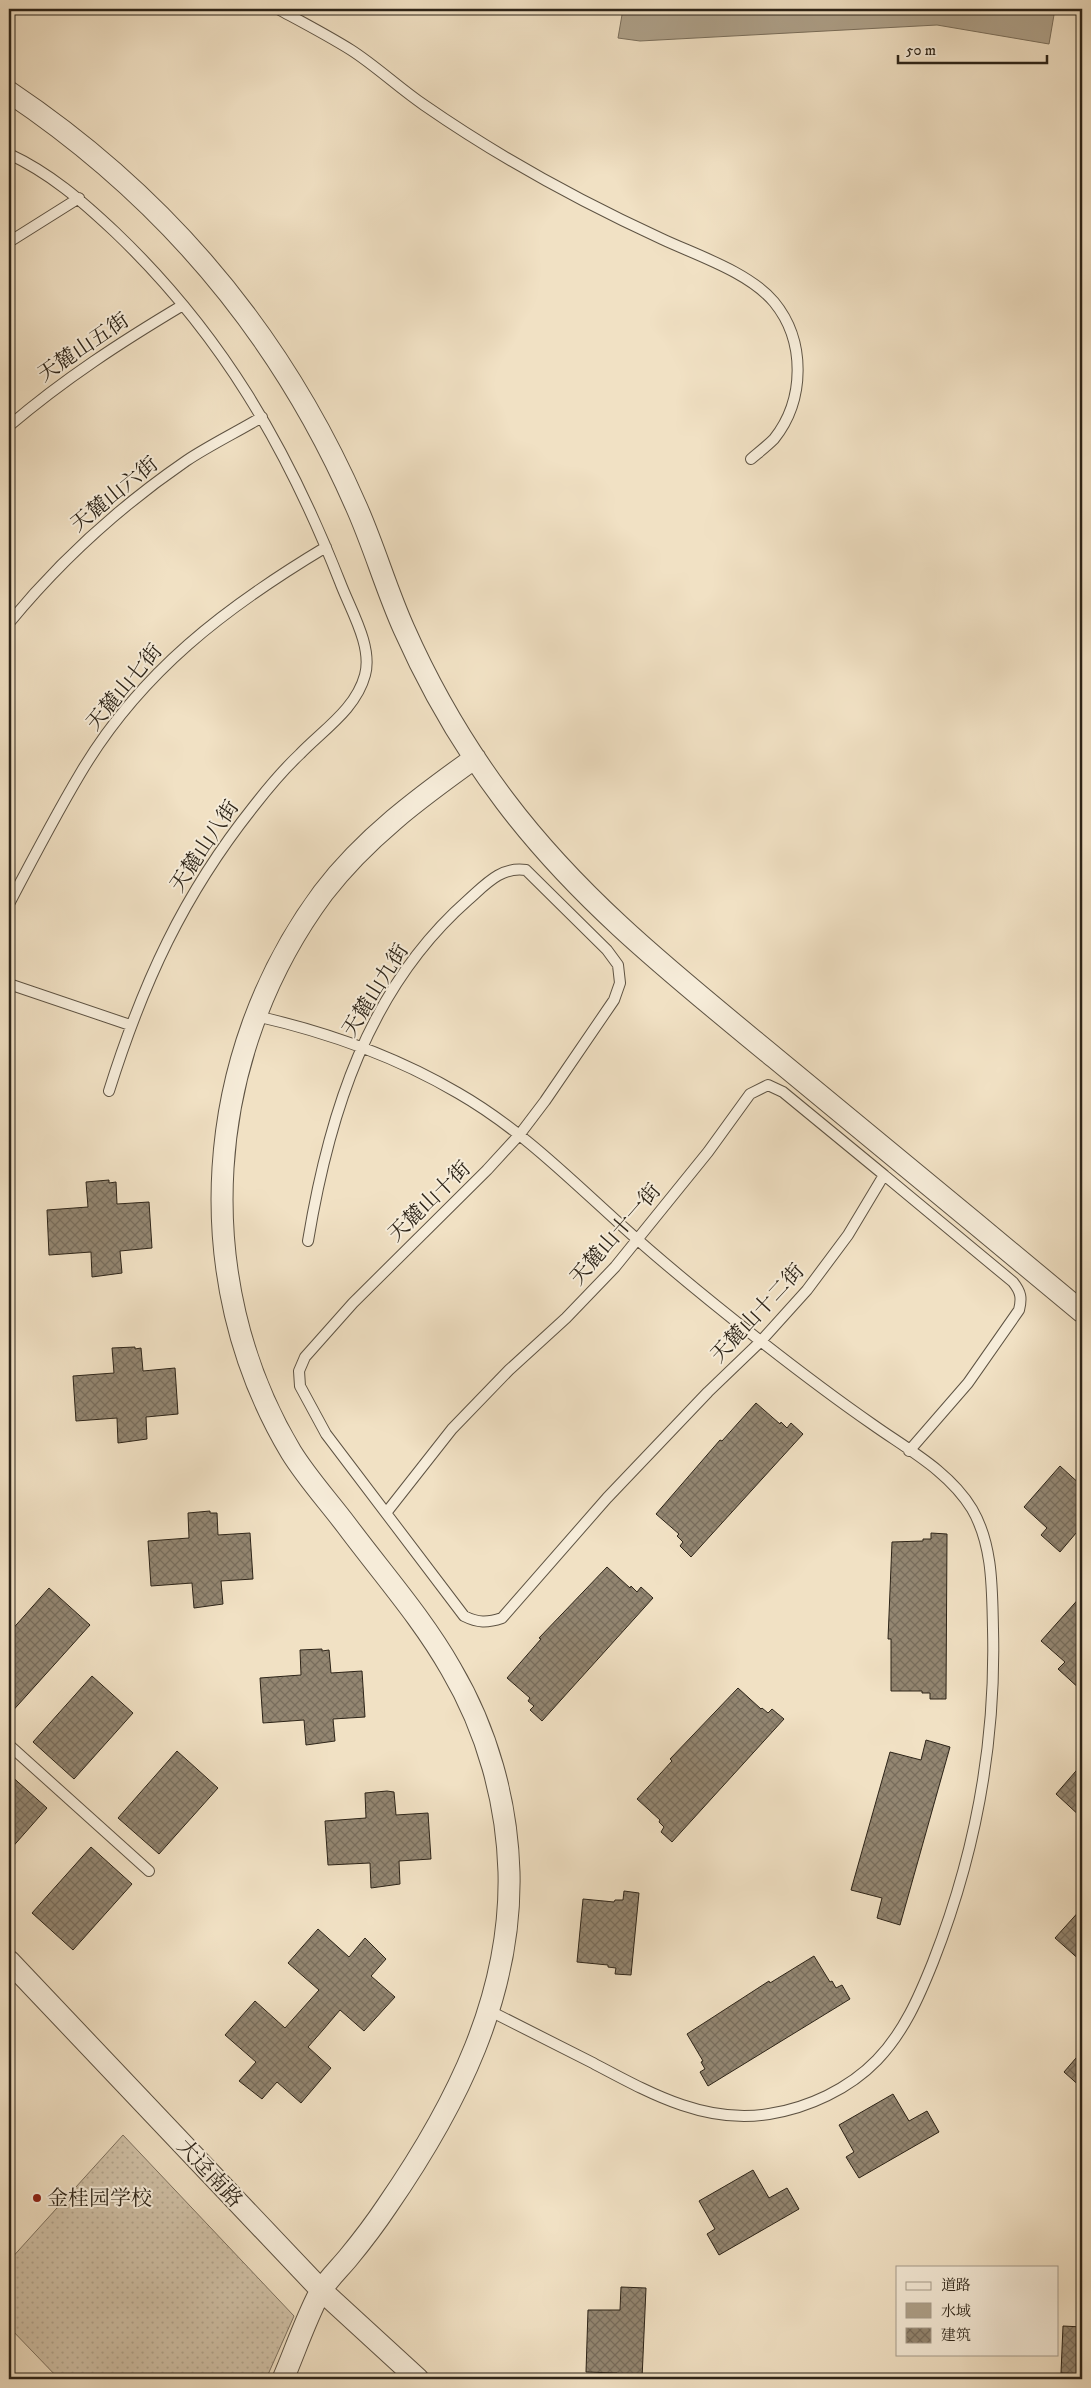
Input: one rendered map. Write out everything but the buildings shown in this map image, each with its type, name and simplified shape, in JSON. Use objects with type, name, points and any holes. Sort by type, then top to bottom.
[{"type":"street","points":[[9,92],[52,121],[117,173],[176,230],[231,293],[279,361],[321,432],[357,507],[386,585],[426,674],[475,758],[534,838],[573,882],[637,944],[1082,1312]]},
{"type":"street","points":[[283,2379],[321,2290],[370,2230],[413,2167],[463,2077],[490,2011],[505,1942],[509,1871],[501,1800],[482,1732],[455,1676],[432,1638],[293,1455],[265,1402],[247,1356],[229,1288],[222,1229],[222,1169],[229,1109],[243,1050],[264,994],[291,940],[325,891],[364,846],[409,805],[475,758]]},
{"type":"street","name":"大迳南路","points":[[9,1961],[321,2290],[418,2379]]},
{"type":"lane","points":[[278,9],[351,50],[423,105],[538,176],[597,209],[752,282],[774,302],[790,327],[798,356],[797,385],[789,414],[773,439],[751,459]]},
{"type":"lane","name":"天麓山八街","points":[[9,154],[38,167],[79,198],[145,260],[183,305],[243,384],[283,453],[326,548],[365,648],[366,672],[358,694],[273,784],[217,856],[184,909],[158,958],[130,1024],[109,1091]]},
{"type":"lane","points":[[9,242],[79,198]]},
{"type":"lane","name":"天麓山五街","points":[[9,426],[49,392],[105,352],[183,305]]},
{"type":"lane","name":"天麓山六街","points":[[9,623],[36,590],[83,542],[133,499],[187,461],[262,417]]},
{"type":"lane","name":"天麓山七街","points":[[9,904],[80,773],[110,728],[144,687],[182,648],[223,614],[266,583],[326,548]]},
{"type":"lane","name":"天麓山九街","points":[[308,1241],[315,1201],[332,1130],[361,1046],[377,1015],[415,957],[462,906],[503,872],[514,868],[526,870],[571,913]]},
{"type":"lane","name":"天麓山十街","points":[[386,1513],[326,1434],[300,1386],[299,1371],[306,1357],[353,1303],[460,1198],[520,1134],[597,1028],[614,1000],[620,983],[618,965],[613,957],[571,913]]},
{"type":"lane","points":[[9,984],[130,1024]]},
{"type":"lane","points":[[256,1016],[318,1032],[361,1046],[428,1076],[467,1098],[520,1134],[637,1239],[761,1341],[945,1476],[972,1510],[989,1551],[993,1595],[994,1676],[988,1757],[974,1837],[951,1915],[921,1991],[902,2028],[876,2061],[844,2087],[806,2105],[766,2115],[724,2116],[684,2107],[646,2090],[490,2011]]},
{"type":"lane","name":"天麓山十一街","points":[[386,1513],[452,1429],[509,1370],[591,1293],[708,1152],[750,1094],[768,1085],[783,1092],[884,1175]]},
{"type":"lane","points":[[884,1175],[1013,1282],[1020,1290],[1022,1300],[1019,1310],[968,1383],[909,1451]]},
{"type":"lane","name":"天麓山十二街","points":[[386,1513],[464,1616],[476,1622],[489,1622],[502,1618],[651,1451],[761,1341],[807,1290],[848,1235],[884,1175]]},
{"type":"lane","points":[[9,1745],[149,1871]]},
{"type":"shaded area","points":[[123,2135],[294,2316],[266,2379],[59,2379],[9,2327],[9,2261]]},
{"type":"water","points":[[623,9],[1055,9],[1049,44],[937,25],[640,41],[618,38]]},
{"type":"place","name":"金桂园学校","points":[[37,2198]]}]
